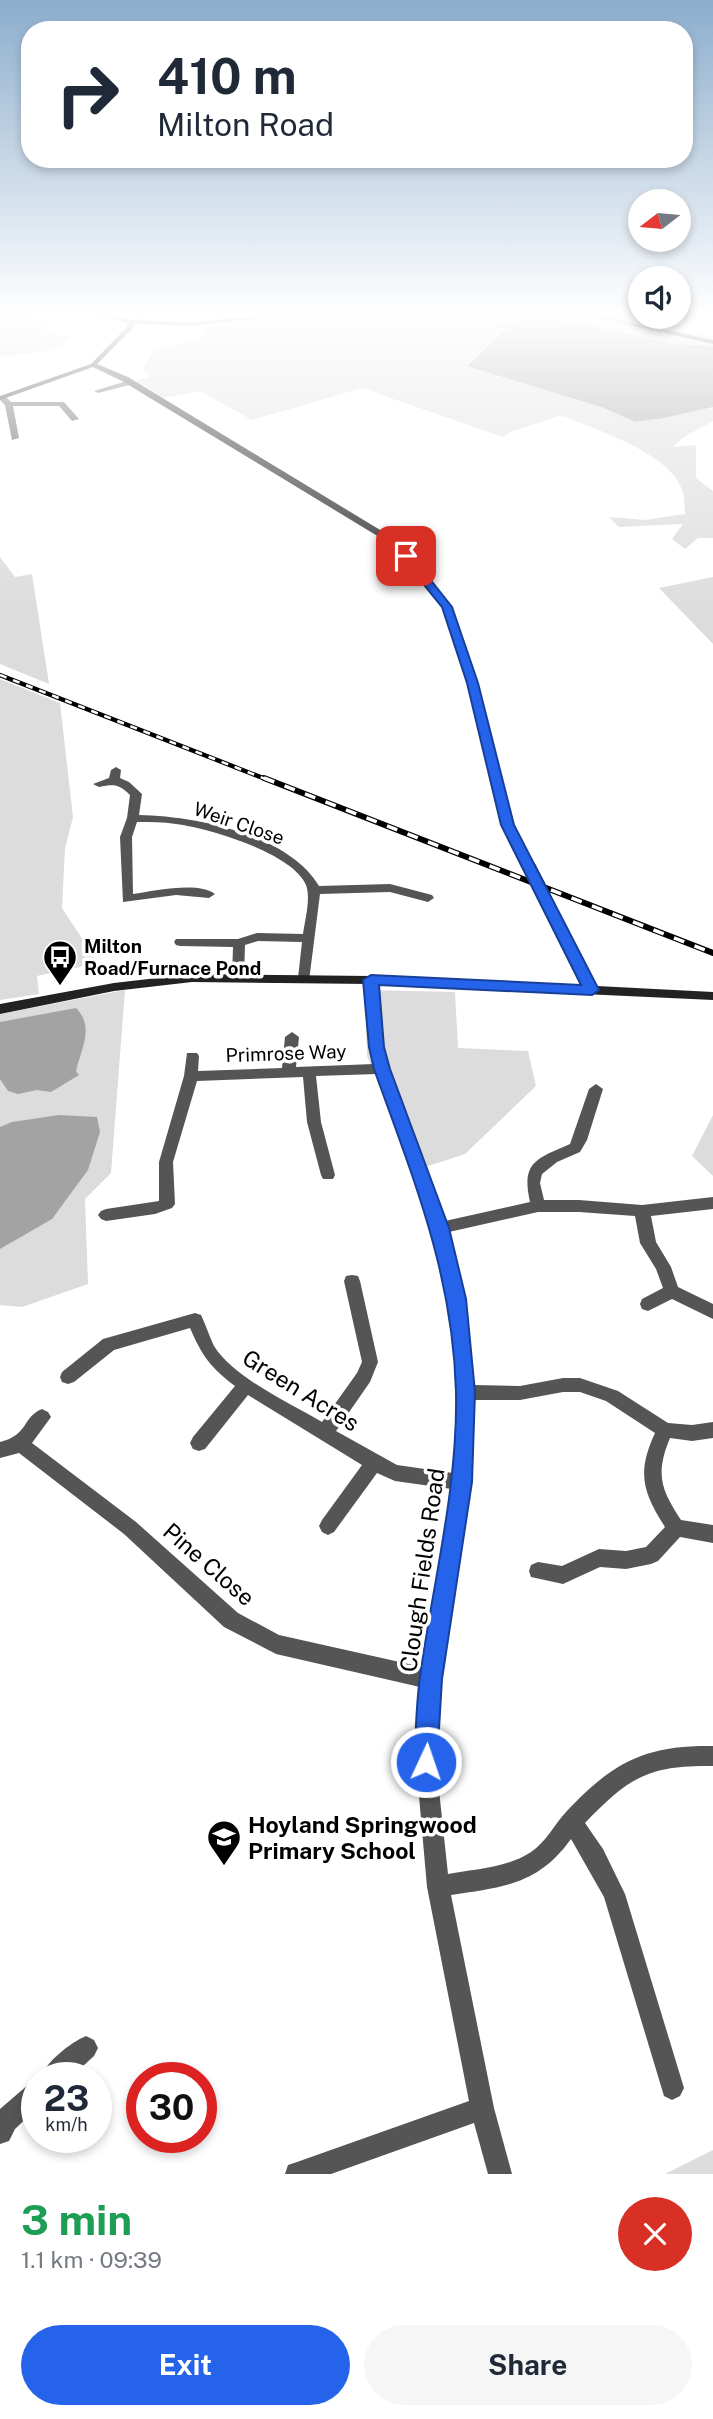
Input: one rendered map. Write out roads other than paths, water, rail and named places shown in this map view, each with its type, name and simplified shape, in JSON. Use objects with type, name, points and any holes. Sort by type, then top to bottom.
[{"type":"street","points":[[8,412],[15,438]]},
{"type":"street","points":[[69,412],[75,419]]},
{"type":"street","points":[[181,412],[392,541],[447,607],[472,683],[507,825],[592,990]]},
{"type":"street","points":[[99,784],[115,775],[136,794],[133,817],[126,837],[127,899],[176,891],[209,894]]},
{"type":"street","name":"Weir Close","points":[[133,817],[182,821],[244,839],[292,861],[307,874],[314,890]]},
{"type":"street","points":[[303,978],[314,890],[390,888],[428,898]]},
{"type":"street","points":[[180,942],[239,943],[257,937],[307,938]]},
{"type":"street","points":[[238,977],[239,943]]},
{"type":"street","points":[[0,1009],[161,980],[238,977],[371,980],[713,996]]},
{"type":"street","name":"Clough Fields Road","points":[[371,980],[376,1047],[440,1228],[457,1299],[465,1392],[462,1482],[430,1679],[426,1762],[438,1887],[482,2108],[500,2174]]},
{"type":"street","points":[[289,1072],[292,1037]]},
{"type":"street","points":[[106,1215],[155,1208],[167,1203],[166,1162],[191,1076],[191,1056]]},
{"type":"street","name":"Primrose Way","points":[[191,1076],[382,1069]]},
{"type":"street","points":[[309,1072],[314,1122],[328,1175]]},
{"type":"street","points":[[538,1206],[533,1183],[535,1171],[552,1158],[575,1148],[596,1089]]},
{"type":"street","points":[[440,1228],[538,1206],[642,1211],[713,1203]]},
{"type":"street","points":[[642,1211],[648,1243],[663,1267],[672,1291],[713,1312]]},
{"type":"street","points":[[326,1433],[364,1377],[370,1362],[352,1281]]},
{"type":"street","points":[[648,1304],[672,1291]]},
{"type":"street","name":"Green Acres","points":[[68,1377],[109,1344],[195,1320],[208,1350],[222,1367],[246,1385],[374,1463],[395,1473],[462,1482]]},
{"type":"street","points":[[199,1443],[246,1385]]},
{"type":"street","points":[[465,1392],[520,1394],[563,1385],[580,1385],[611,1396],[665,1430],[692,1433],[713,1430]]},
{"type":"street","points":[[0,1450],[21,1445],[43,1417]]},
{"type":"street","points":[[665,1430],[651,1467],[655,1497],[676,1528],[713,1534]]},
{"type":"street","name":"Pine Close","points":[[21,1445],[130,1528],[231,1620],[276,1644],[430,1679]]},
{"type":"street","points":[[328,1526],[374,1463]]},
{"type":"street","points":[[538,1571],[562,1575],[599,1558],[626,1560],[651,1555],[676,1528]]},
{"type":"street","points":[[438,1887],[536,1863],[549,1852],[572,1821],[624,1773],[645,1761],[689,1754],[713,1756]]},
{"type":"street","points":[[572,1821],[596,1857],[614,1894],[671,2088]]},
{"type":"street","points":[[70,2062],[86,2048]]},
{"type":"street","points":[[0,2132],[6,2120],[21,2106]]},
{"type":"street","points":[[297,2174],[482,2108]]},
{"type":"railway","points":[[0,675],[268,780]]},
{"type":"railway","points":[[264,778],[713,953]]},
{"type":"place","name":"Milton Road/Furnace Pond","points":[[60,987]]},
{"type":"place","name":"Hoyland Springwood Primary School","points":[[224,1867]]}]
